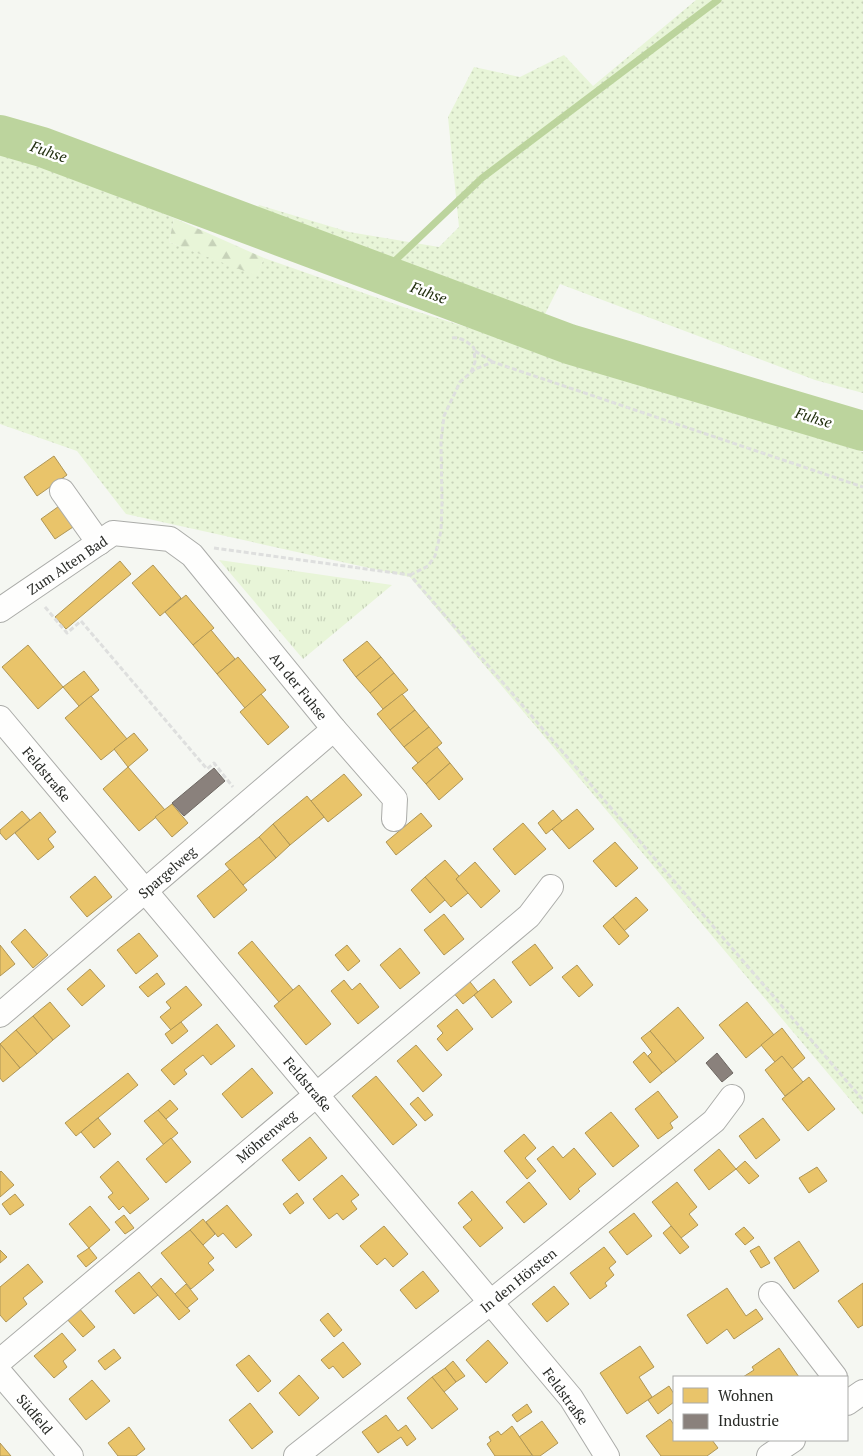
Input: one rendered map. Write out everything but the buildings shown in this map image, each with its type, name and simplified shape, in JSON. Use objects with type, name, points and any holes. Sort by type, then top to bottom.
[{"type":"street","points":[[62,491],[100,542]]},
{"type":"street","name":"Zum Alten Bad","points":[[0,610],[113,533],[170,539],[192,555]]},
{"type":"street","name":"An der Fuhse","points":[[192,555],[395,799],[394,819]]},
{"type":"street","name":"Feldstraße","points":[[0,718],[571,1398],[607,1456]]},
{"type":"street","name":"Spargelweg","points":[[0,1015],[334,728]]},
{"type":"street","name":"Möhrenweg","points":[[0,1361],[528,916],[551,887]]},
{"type":"street","name":"In den Hörsten","points":[[296,1456],[491,1302],[714,1121],[732,1096]]},
{"type":"street","points":[[771,1294],[834,1376]]},
{"type":"street","name":"Südfeld","points":[[0,1373],[71,1456]]},
{"type":"street","points":[[769,1456],[792,1441]]},
{"type":"path","points":[[452,338],[463,340],[474,350],[493,362],[863,487]]},
{"type":"path","points":[[470,372],[475,362],[474,350]]},
{"type":"path","points":[[192,555],[216,547],[410,575],[428,566],[435,556],[441,532],[441,441],[444,416],[460,382],[470,372],[482,365],[493,362]]},
{"type":"path","points":[[410,575],[863,1100]]},
{"type":"path","points":[[30,589],[68,633],[81,621],[207,769],[214,763],[247,803]]},
{"type":"green space","points":[[696,0],[863,0],[863,393],[815,380],[560,284],[543,318],[255,216],[259,205],[349,232],[439,247],[459,227],[448,117],[474,67],[520,77],[564,55],[593,86]]},
{"type":"green space","points":[[0,151],[33,159],[174,218],[169,242],[257,275],[264,258],[412,310],[863,452],[863,1115],[410,577],[126,514],[77,451],[0,424]]},
{"type":"green space","points":[[174,218],[264,258],[257,276],[169,242]]},
{"type":"green space","points":[[219,560],[392,585],[303,659]]},
{"type":"waterway","points":[[381,274],[482,178],[718,0]]},
{"type":"waterway","name":"Fuhse","points":[[0,135],[42,147],[569,344],[863,431]]}]
